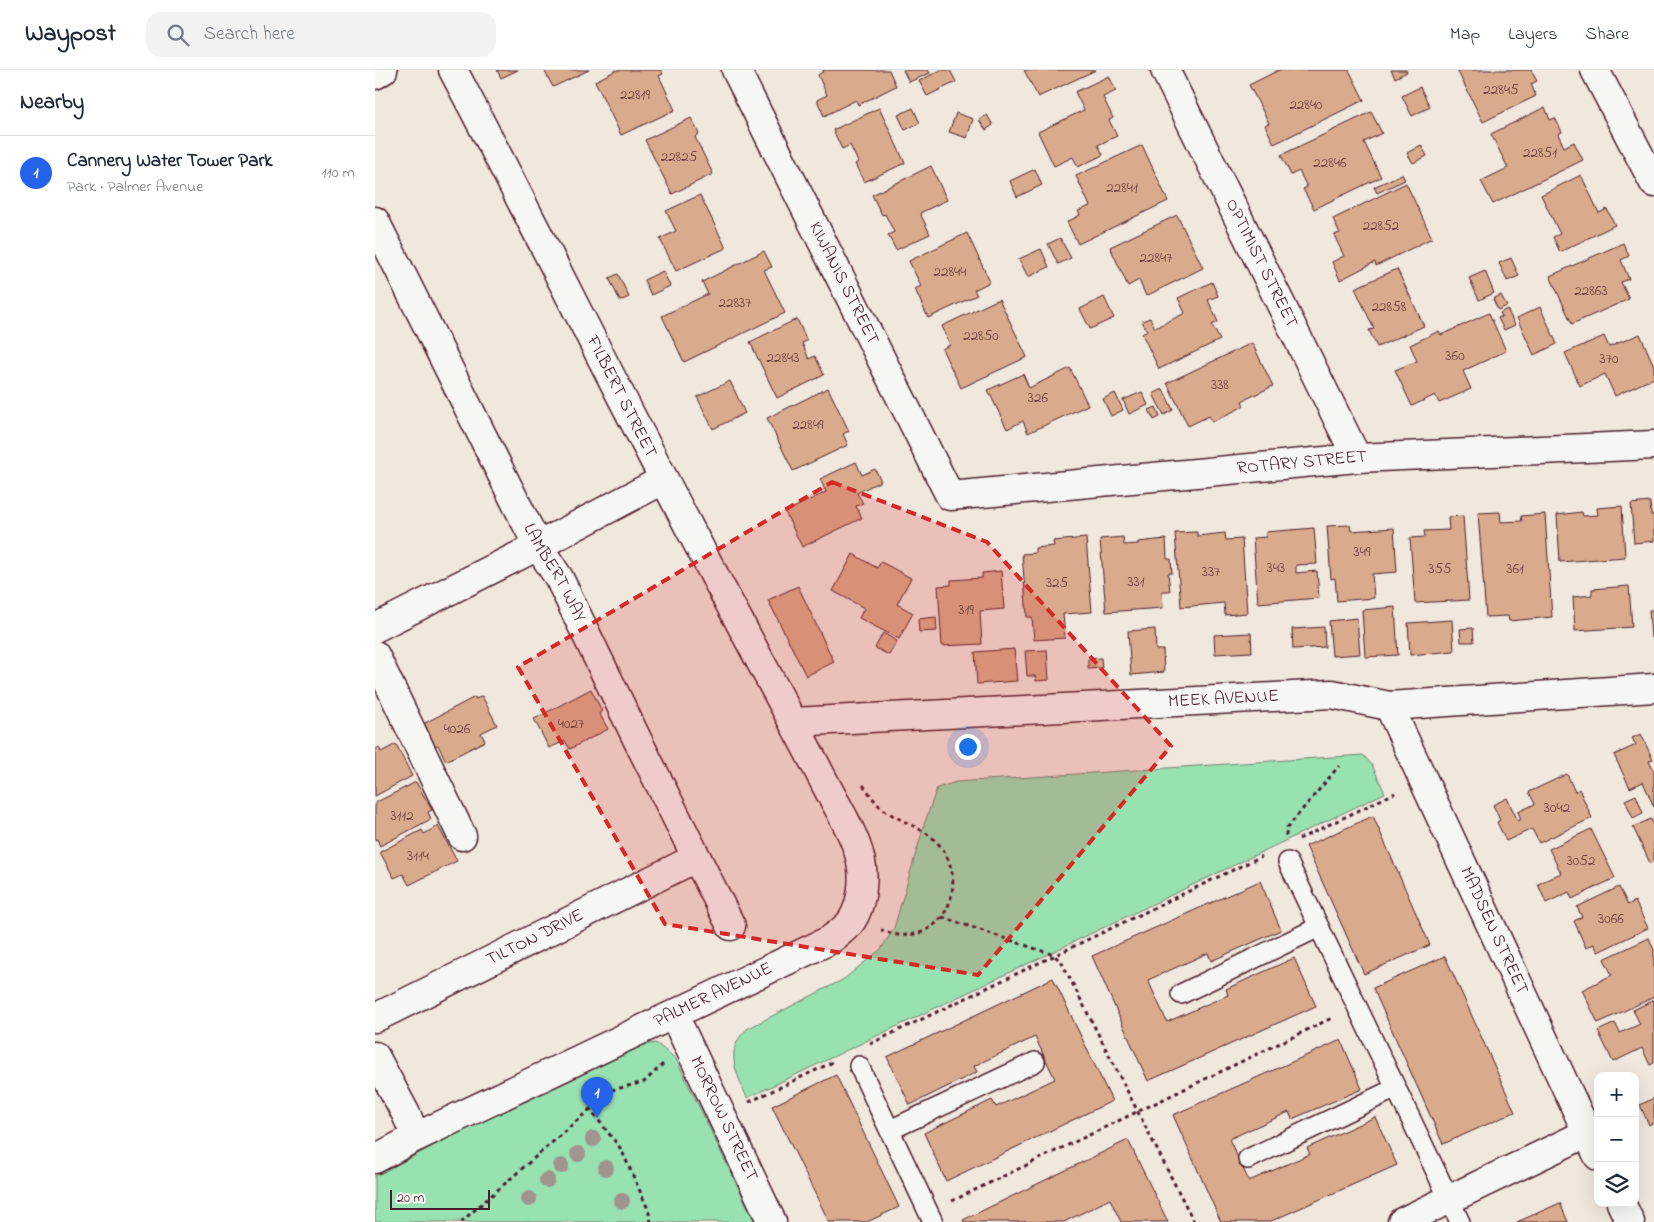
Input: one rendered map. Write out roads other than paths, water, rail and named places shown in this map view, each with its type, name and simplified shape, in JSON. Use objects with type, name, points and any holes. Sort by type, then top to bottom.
[{"type":"street","points":[[375,75],[383,70]]},
{"type":"street","name":"FILBERT STREET","points":[[453,70],[525,206],[663,480],[793,722]]},
{"type":"street","name":"KIWANIS STREET","points":[[736,70],[950,496]]},
{"type":"street","name":"OPTIMIST STREET","points":[[1165,70],[1357,458]]},
{"type":"street","points":[[1595,70],[1654,183]]},
{"type":"street","name":"LAMBERT WAY","points":[[375,221],[538,546],[559,578],[731,926]]},
{"type":"street","name":"ROTARY STREET","points":[[950,496],[1357,458],[1654,445]]},
{"type":"street","points":[[375,628],[538,546],[663,480]]},
{"type":"street","points":[[375,655],[462,836]]},
{"type":"street","name":"MEEK AVENUE","points":[[793,722],[1331,694],[1389,706],[1654,688]]},
{"type":"street","name":"MADSEN STREET","points":[[1389,706],[1422,781],[1592,1144]]},
{"type":"street","name":"PALMER AVENUE","points":[[375,1159],[416,1136],[830,940],[852,921],[858,908],[862,891],[863,868],[859,851],[793,722]]},
{"type":"street","name":"TILTON DRIVE","points":[[375,1018],[696,858]]},
{"type":"street","name":"MORROW STREET","points":[[674,1015],[772,1222]]},
{"type":"street","points":[[375,1056],[416,1136]]},
{"type":"street","points":[[1403,1222],[1455,1211],[1592,1144]]},
{"type":"street","points":[[1623,1207],[1630,1222]]},
{"type":"lane","points":[[1287,853],[1319,927],[1455,1211]]},
{"type":"lane","points":[[1181,994],[1319,927]]},
{"type":"lane","points":[[890,1130],[1035,1062]]},
{"type":"lane","points":[[859,1066],[931,1217]]},
{"type":"lane","points":[[1248,1159],[1396,1088]]},
{"type":"place","name":"Cannery Water Tower Park","points":[[597,1118]]}]
